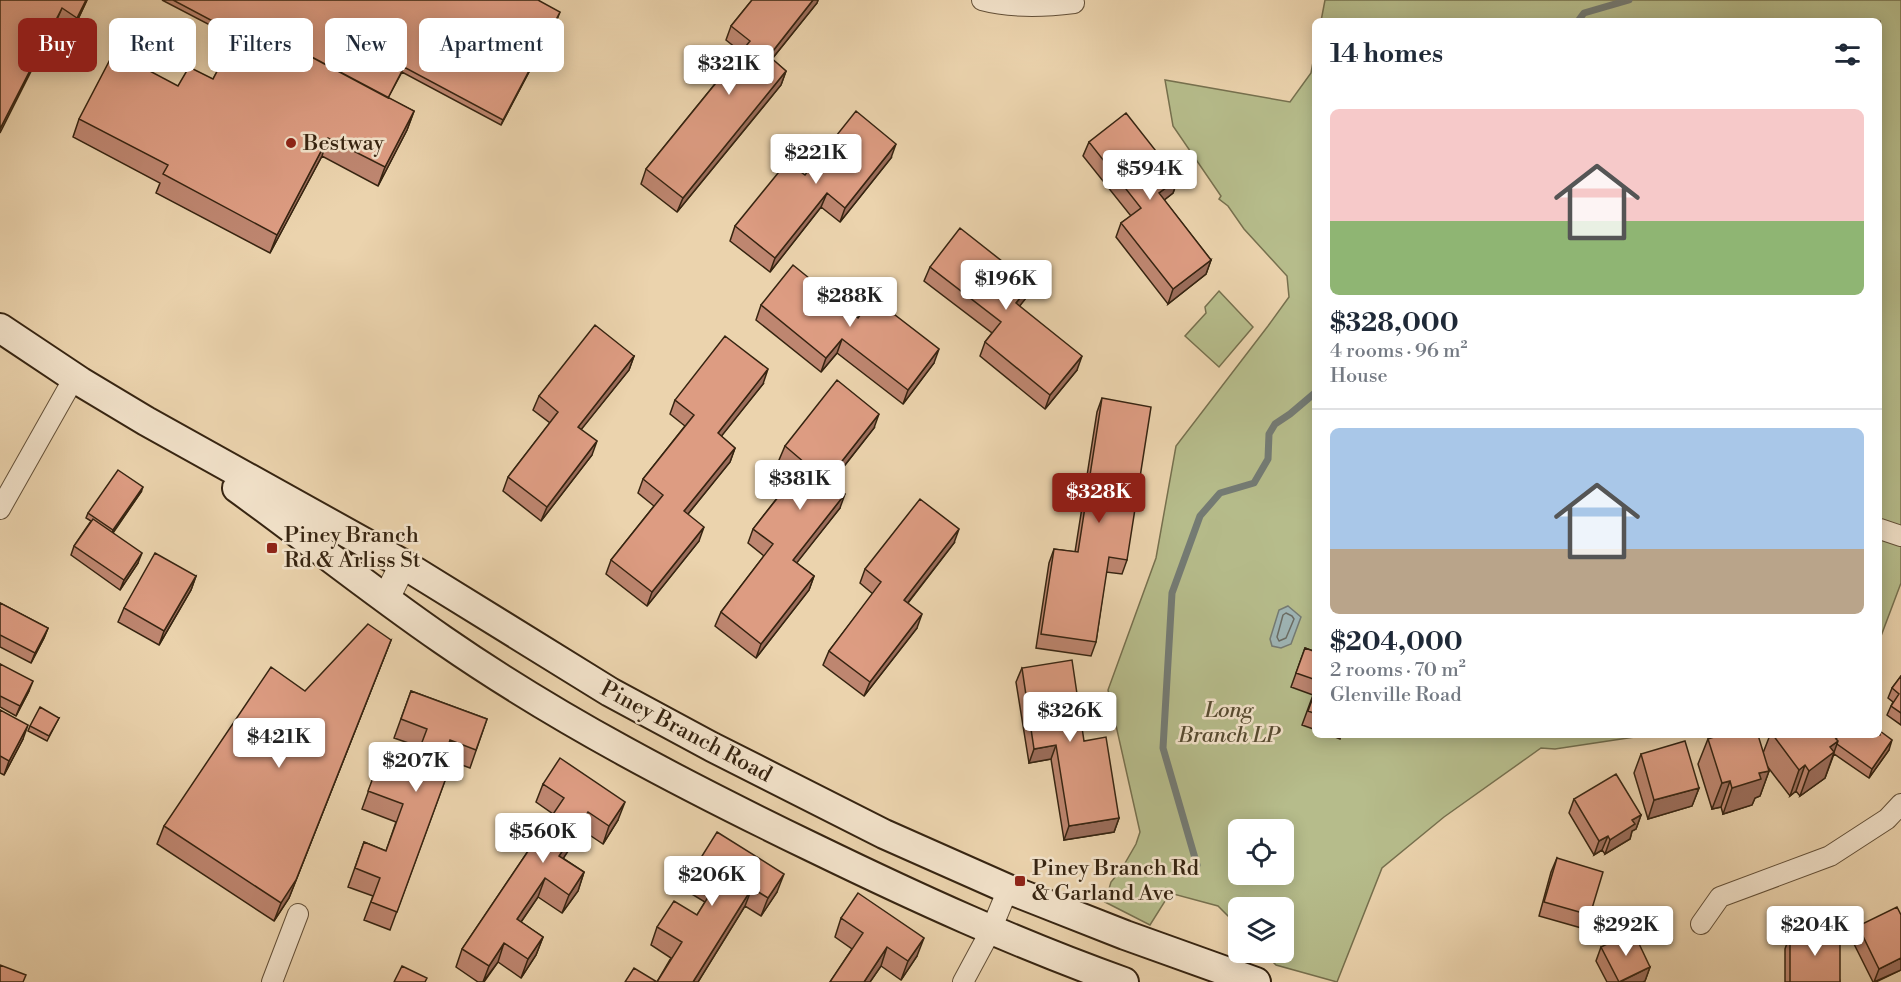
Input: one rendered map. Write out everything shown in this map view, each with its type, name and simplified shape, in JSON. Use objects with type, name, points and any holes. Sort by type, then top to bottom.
[{"type":"main road","name":"Piney Branch Road","points":[[0,328],[74,378],[146,421],[403,564],[610,692],[712,747],[884,834],[1008,889],[1125,935],[1256,982]]},
{"type":"main road","name":"Piney Branch Road","points":[[146,421],[444,640],[604,740],[692,789],[893,886],[991,930],[1124,982]]},
{"type":"street","points":[[982,0],[995,4],[1042,7],[1074,3]]},
{"type":"street","points":[[0,509],[74,378]]},
{"type":"street","points":[[1882,530],[1901,536]]},
{"type":"street","points":[[386,599],[403,564]]},
{"type":"street","points":[[1701,924],[1720,897],[1830,856],[1887,819],[1901,804]]},
{"type":"street","points":[[963,982],[991,930],[1008,889]]},
{"type":"street","points":[[272,982],[298,914]]},
{"type":"green space","points":[[1325,0],[1901,0],[1901,583],[1882,633],[1882,18],[1322,18]]},
{"type":"green space","name":"Long Branch LP","points":[[1312,68],[1312,738],[1628,738],[1555,749],[1541,748],[1444,817],[1382,868],[1337,982],[1274,963],[1294,963],[1294,897],[1228,897],[1228,916],[1218,906],[1170,893],[1150,925],[1105,902],[1111,882],[1121,870],[1140,832],[1108,690],[1156,558],[1176,446],[1289,297],[1287,276],[1244,229],[1228,206],[1219,199],[1221,196],[1173,126],[1165,80],[1290,102],[1311,73]]},
{"type":"green space","points":[[1219,291],[1253,327],[1219,367],[1185,336],[1206,313],[1205,307]]},
{"type":"water","points":[[1288,606],[1301,617],[1291,644],[1281,648],[1272,646],[1270,639],[1279,610]]},
{"type":"building","points":[[0,0],[86,0],[77,18],[62,8],[57,18],[18,18],[18,72],[29,72],[0,129]]},
{"type":"building","points":[[173,0],[538,0],[560,12],[557,18],[419,18],[419,72],[528,72],[503,120],[407,69],[407,18],[325,18],[325,64],[313,58],[313,18],[208,19]]},
{"type":"building","points":[[752,0],[813,0],[769,56],[786,71],[683,198],[646,169],[750,41],[731,26]]},
{"type":"building","name":"Bestway","points":[[313,58],[325,64],[325,72],[340,72],[414,111],[385,167],[328,138],[277,235],[163,174],[168,165],[79,119],[109,62],[109,72],[152,72],[178,86],[186,72],[196,70],[213,79],[217,72],[313,72]]},
{"type":"building","points":[[339,72],[401,72],[388,98]]},
{"type":"building","points":[[856,111],[896,144],[845,208],[827,193],[775,258],[735,226],[787,162],[805,175]]},
{"type":"building","points":[[1126,113],[1178,179],[1159,193],[1211,260],[1173,289],[1121,223],[1141,208],[1089,142]]},
{"type":"building","points":[[960,228],[1031,284],[1016,303],[1082,356],[1050,395],[985,342],[1001,322],[930,267]]},
{"type":"building","points":[[793,265],[858,318],[873,298],[939,349],[908,390],[842,339],[826,358],[761,305]]},
{"type":"building","points":[[595,325],[634,356],[578,427],[597,441],[547,507],[508,477],[558,412],[539,396]]},
{"type":"building","points":[[725,336],[768,369],[718,433],[735,448],[684,511],[704,527],[652,592],[611,560],[663,495],[643,479],[694,415],[675,400]]},
{"type":"building","points":[[837,380],[879,414],[827,480],[845,494],[793,560],[814,576],[761,644],[721,612],[773,544],[753,529],[805,463],[785,446]]},
{"type":"building","points":[[1102,398],[1151,407],[1127,560],[1109,557],[1096,642],[1041,634],[1054,549],[1078,552]]},
{"type":"building","points":[[118,470],[143,487],[113,530],[88,513]]},
{"type":"building","points":[[920,499],[959,529],[904,600],[922,614],[870,682],[829,651],[881,582],[865,569]]},
{"type":"building","points":[[93,519],[142,553],[124,580],[74,546]]},
{"type":"building","points":[[155,553],[196,576],[164,631],[124,608]]},
{"type":"building","points":[[0,603],[48,628],[35,653],[0,635]]},
{"type":"building","points":[[368,624],[391,640],[296,880],[281,903],[164,826],[271,667],[305,691]]},
{"type":"building","points":[[1305,648],[1312,651],[1312,679],[1296,673]]},
{"type":"building","points":[[1072,660],[1084,741],[1106,737],[1119,818],[1069,826],[1056,745],[1034,749],[1022,668]]},
{"type":"building","points":[[0,664],[33,681],[20,706],[0,696]]},
{"type":"building","points":[[1901,676],[1901,713],[1891,706],[1899,694],[1892,688]]},
{"type":"building","points":[[411,691],[487,719],[476,750],[450,740],[442,764],[450,767],[397,912],[371,902],[380,878],[355,868],[364,842],[386,851],[403,804],[368,791],[379,762],[410,774],[427,729],[401,719]]},
{"type":"building","points":[[1312,700],[1312,712],[1308,711]]},
{"type":"building","points":[[40,707],[59,718],[49,736],[30,726]]},
{"type":"building","points":[[0,710],[28,725],[9,761],[0,756]]},
{"type":"building","points":[[1882,732],[1892,740],[1872,769],[1837,744],[1836,739],[1882,738]]},
{"type":"building","points":[[1759,738],[1769,771],[1759,773],[1761,779],[1732,788],[1730,781],[1722,783],[1708,739]]},
{"type":"building","points":[[1775,738],[1836,738],[1838,741],[1830,747],[1834,752],[1809,771],[1805,765],[1799,770]]},
{"type":"building","points":[[1685,741],[1699,788],[1654,800],[1641,754]]},
{"type":"building","points":[[560,758],[625,802],[609,826],[588,812],[559,856],[584,872],[569,895],[545,878],[517,919],[543,937],[528,959],[504,943],[489,966],[462,949],[564,798],[543,784]]},
{"type":"building","points":[[1616,774],[1641,815],[1632,820],[1635,824],[1610,840],[1608,836],[1599,841],[1574,799]]},
{"type":"building","points":[[717,832],[784,874],[768,898],[752,888],[693,982],[657,982],[682,942],[657,927],[674,901],[697,915],[715,886],[692,872]]},
{"type":"building","points":[[1557,858],[1603,872],[1590,915],[1544,902]]},
{"type":"building","points":[[858,893],[924,938],[908,961],[887,947],[864,982],[830,982],[863,933],[841,918]]},
{"type":"building","points":[[1897,907],[1901,915],[1901,958],[1879,969],[1858,926]]},
{"type":"building","points":[[1801,929],[1831,930],[1831,937],[1840,937],[1840,982],[1790,982],[1790,935],[1801,935]]},
{"type":"building","points":[[1633,931],[1650,967],[1619,982],[1601,947]]},
{"type":"building","points":[[0,965],[26,975],[23,982],[0,982]]},
{"type":"building","points":[[402,966],[427,978],[425,982],[394,982]]},
{"type":"building","points":[[634,968],[657,982],[625,982]]},
{"type":"waterway","points":[[1580,18],[1584,13],[1629,0]]},
{"type":"waterway","points":[[1197,865],[1163,748],[1172,593],[1200,516],[1220,493],[1254,483],[1268,459],[1269,434],[1275,424],[1312,395]]},
{"type":"place","name":"Bestway","points":[[291,143]]},
{"type":"place","name":"Piney Branch Rd & Arliss St","points":[[272,548]]},
{"type":"place","name":"Piney Branch Rd & Garland Ave","points":[[1020,881]]}]
